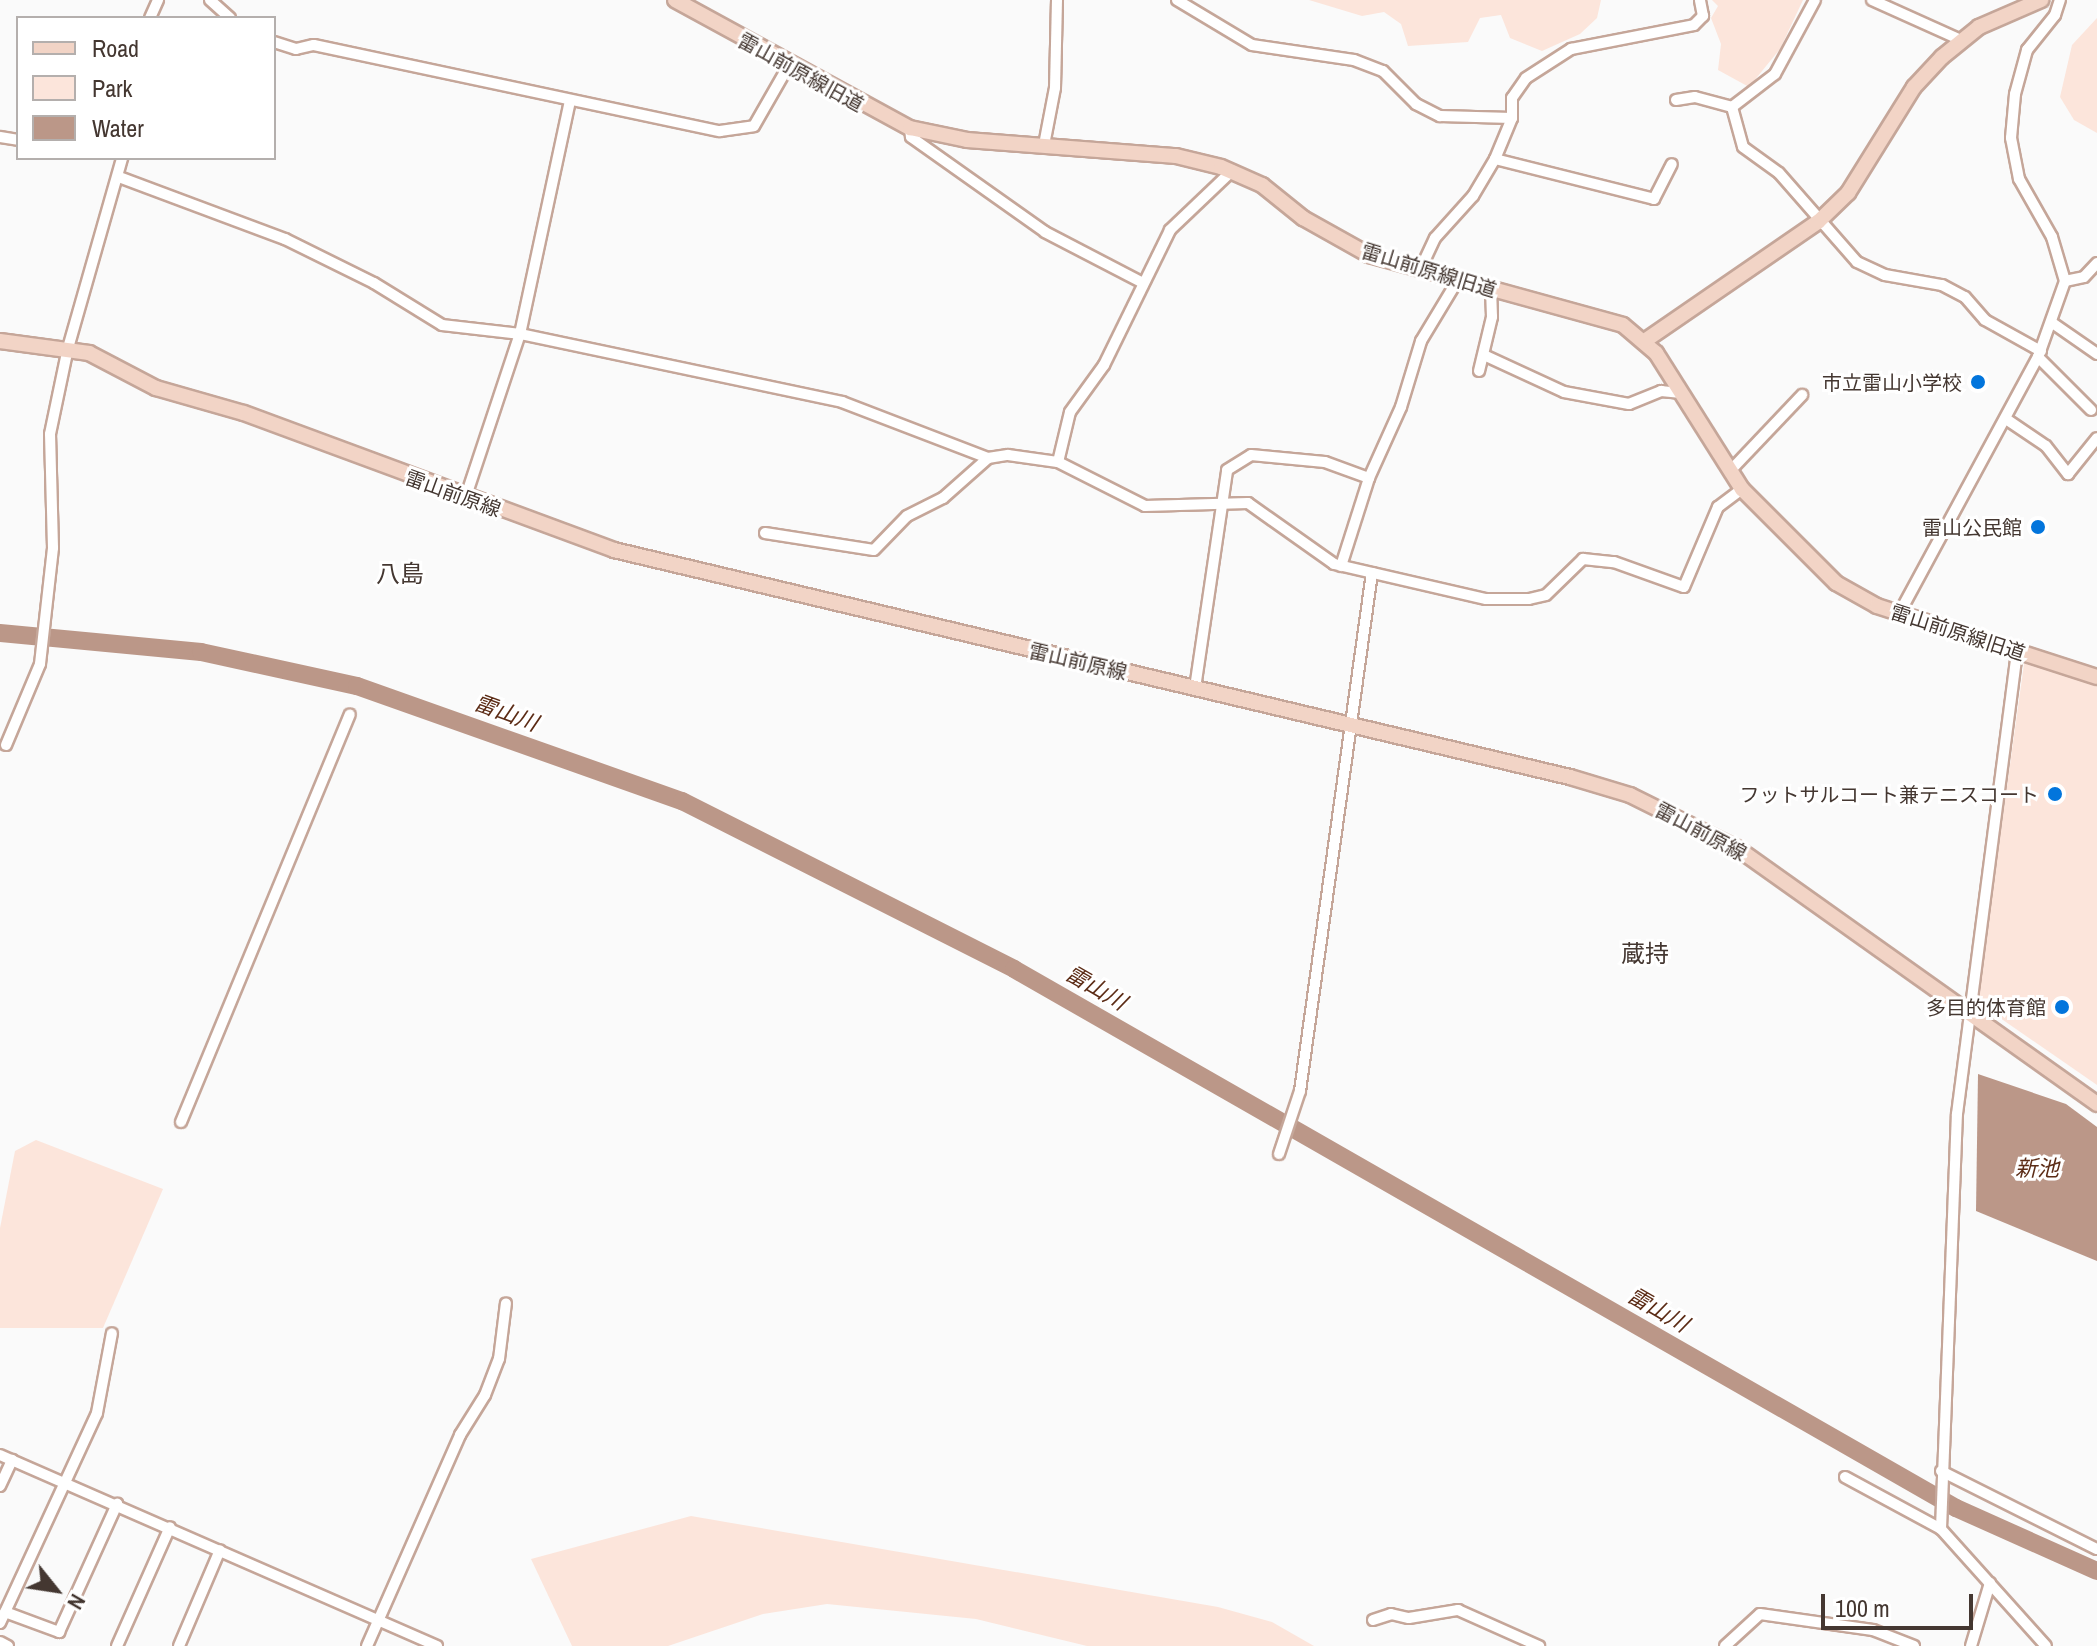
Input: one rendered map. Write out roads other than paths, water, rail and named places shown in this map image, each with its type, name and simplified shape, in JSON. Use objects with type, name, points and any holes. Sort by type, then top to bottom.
[{"type":"main road","name":"雷山前原線旧道","points":[[675,0],[789,65],[910,128],[967,140],[1176,156],[1232,171],[1351,246],[1456,283],[1594,314],[1646,340],[1742,489],[1836,583],[1900,612],[2097,677]]},
{"type":"main road","points":[[1646,340],[1818,222],[1857,181],[1914,87],[1961,40],[2041,0]]},
{"type":"main road","name":"雷山前原線","points":[[0,341],[89,353],[156,388],[244,413],[465,499],[682,568],[1570,777],[1669,812],[1737,848],[2097,1104]]},
{"type":"street","points":[[210,0],[228,16]]},
{"type":"street","points":[[1044,145],[1055,88],[1057,0]]},
{"type":"street","points":[[1177,0],[1252,45],[1354,60],[1383,71],[1416,104],[1440,116],[1512,118]]},
{"type":"street","points":[[1420,270],[1435,238],[1473,196],[1495,159],[1512,118],[1512,98],[1520,85],[1553,58],[1594,42],[1694,25],[1703,16],[1700,0]]},
{"type":"street","points":[[1732,107],[1775,74],[1815,0]]},
{"type":"street","points":[[1872,0],[1961,40]]},
{"type":"street","points":[[1900,612],[2039,354],[2065,281],[2052,237],[2019,179],[2011,138],[2015,94],[2027,50],[2055,15],[2060,0]]},
{"type":"street","points":[[276,43],[296,49],[314,45],[706,130],[734,131],[761,119],[789,65]]},
{"type":"street","points":[[1676,100],[1695,97],[1732,107]]},
{"type":"street","points":[[465,499],[520,334],[570,100]]},
{"type":"street","points":[[1732,107],[1743,147],[1779,173],[1818,222],[1857,262],[1885,275],[1942,285],[1965,297],[1985,320],[2039,354],[2091,410]]},
{"type":"street","points":[[910,128],[911,137],[1045,232],[1141,282]]},
{"type":"street","points":[[1495,159],[1654,199],[1672,164]]},
{"type":"street","points":[[6,745],[40,664],[53,548],[50,434],[68,348],[122,160]]},
{"type":"street","points":[[1058,462],[1070,412],[1104,365],[1141,282],[1170,230],[1232,171]]},
{"type":"street","points":[[119,177],[285,239],[374,283],[442,325],[520,334],[842,402],[988,458],[1058,462],[1145,506],[1222,503],[1258,507],[1341,566],[1486,599],[1529,599],[1546,595],[1583,559],[1596,559],[1684,587],[1718,507],[1742,489]]},
{"type":"street","points":[[2065,281],[2084,277],[2097,263]]},
{"type":"street","points":[[1341,566],[1369,478],[1401,407],[1421,341],[1456,283]]},
{"type":"street","points":[[1479,371],[1486,356],[1491,290]]},
{"type":"street","points":[[2051,322],[2097,354]]},
{"type":"street","points":[[1486,356],[1564,392],[1629,404],[1661,391],[1679,393]]},
{"type":"street","points":[[1730,471],[1802,395]]},
{"type":"street","points":[[2006,419],[2046,446],[2068,474],[2097,438]]},
{"type":"street","points":[[1195,688],[1227,470],[1251,455],[1325,462],[1369,478]]},
{"type":"street","points":[[765,533],[874,550],[907,516],[943,498],[988,458]]},
{"type":"street","points":[[1279,1154],[1297,1105],[1372,573]]},
{"type":"street","points":[[1942,1525],[1957,1114],[1967,1011],[2017,651]]},
{"type":"street","points":[[181,1122],[350,715]]},
{"type":"street","points":[[367,1646],[460,1435],[485,1395],[499,1359],[506,1303]]},
{"type":"street","points":[[112,1333],[97,1413],[2,1617],[59,1632],[117,1504]]},
{"type":"street","points":[[0,1455],[64,1480],[437,1646]]},
{"type":"street","points":[[0,1486],[12,1460]]},
{"type":"street","points":[[1942,1475],[2097,1549]]},
{"type":"street","points":[[1845,1477],[1942,1525],[2046,1646]]},
{"type":"street","points":[[117,1646],[170,1527]]},
{"type":"street","points":[[179,1646],[220,1550]]},
{"type":"street","points":[[1971,1646],[1990,1583]]},
{"type":"street","points":[[1373,1620],[1391,1614],[1409,1618],[1458,1610],[1539,1646]]},
{"type":"street","points":[[1725,1646],[1760,1614],[1873,1630],[1914,1646]]},
{"type":"street","points":[[0,1642],[8,1646]]},
{"type":"water","name":"新池","points":[[1978,1074],[2066,1104],[2097,1127],[2097,1261],[1976,1211]]},
{"type":"waterway","name":"雷山川","points":[[0,633],[201,652],[357,686],[682,801],[1014,969],[1956,1508],[2097,1571]]},
{"type":"place","name":"市立雷山小学校","points":[[1978,382]]},
{"type":"place","name":"雷山公民館","points":[[2038,527]]},
{"type":"place","name":"フットサルコート兼テニスコート","points":[[2055,794]]},
{"type":"place","name":"多目的体育館","points":[[2062,1007]]},
{"type":"district","name":"八島","points":[[400,574]]},
{"type":"district","name":"蔵持","points":[[1645,954]]}]
